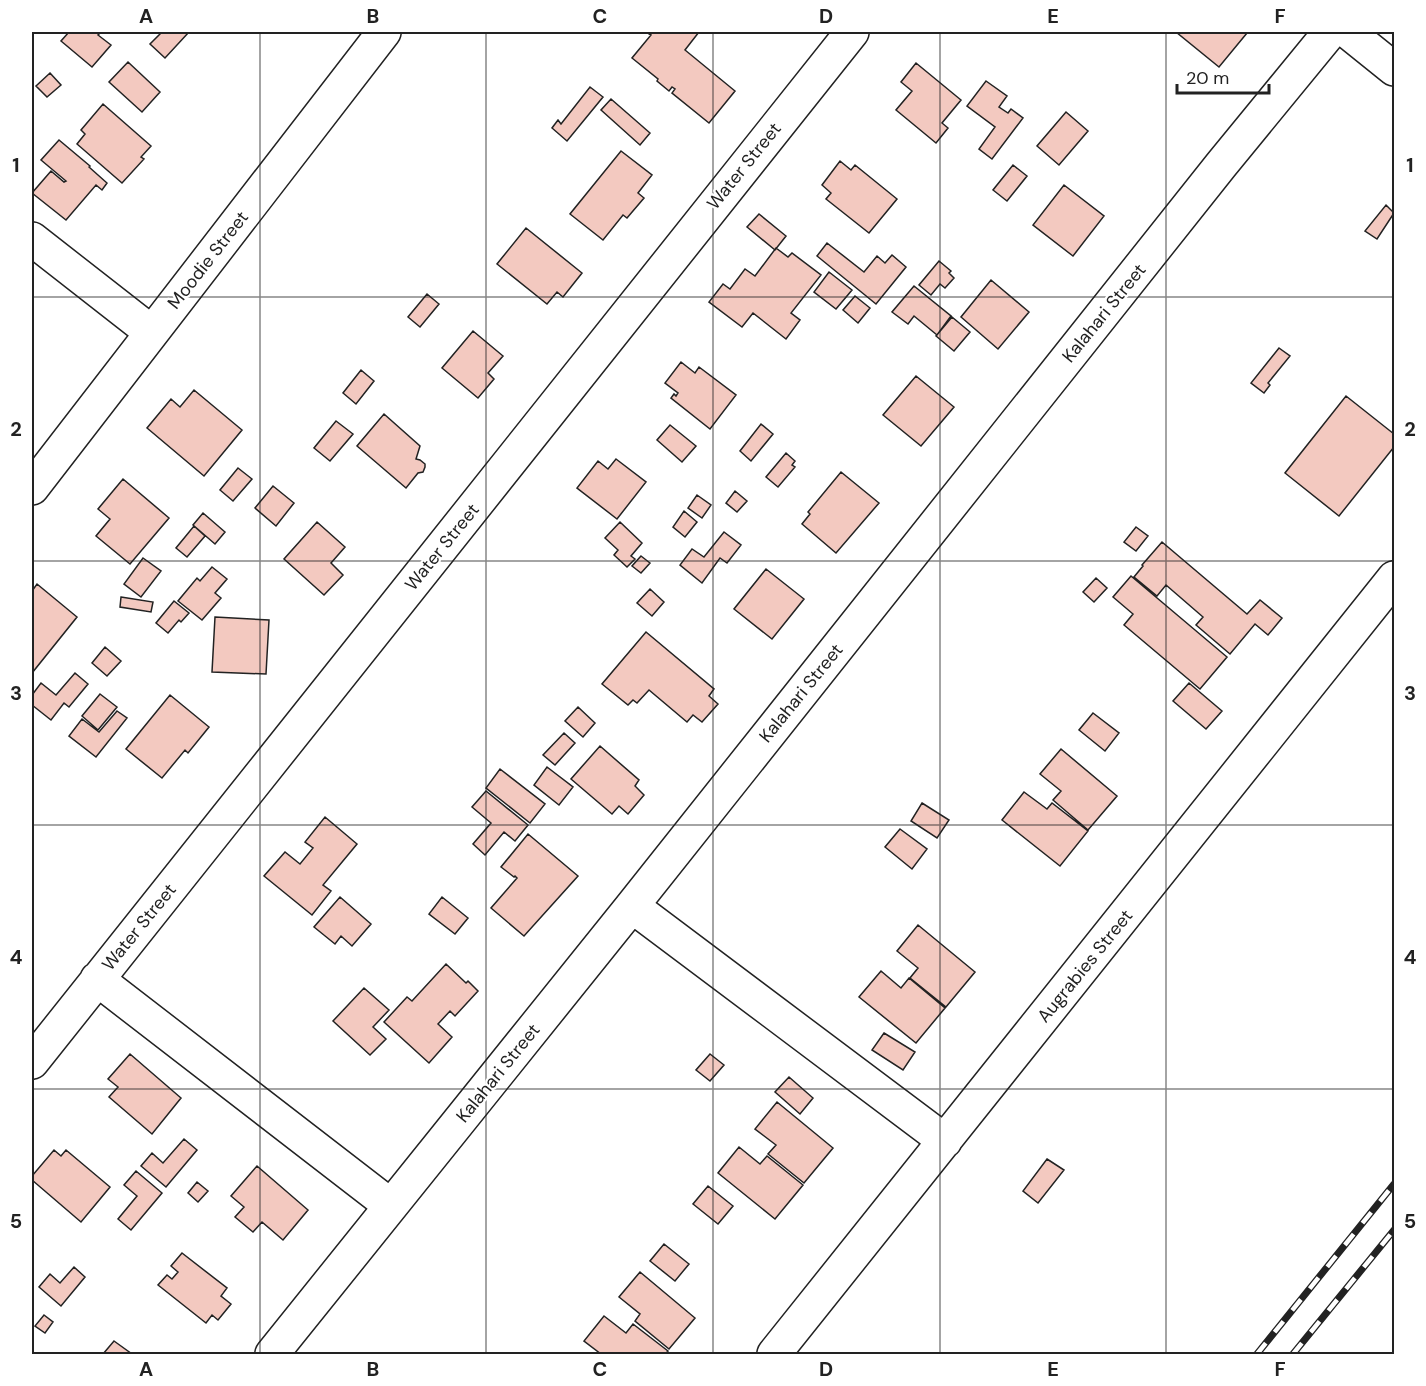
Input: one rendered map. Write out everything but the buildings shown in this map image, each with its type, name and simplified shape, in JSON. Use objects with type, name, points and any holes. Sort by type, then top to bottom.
[{"type":"street","name":"Moodie Street","points":[[32,488],[384,32]]},
{"type":"street","name":"Water Street","points":[[32,1062],[852,32]]},
{"type":"street","name":"Kalahari Street","points":[[272,1354],[632,906],[1221,165],[1330,32]]},
{"type":"street","points":[[1348,32],[1395,69]]},
{"type":"street","points":[[32,239],[151,333]]},
{"type":"street","name":"Augrabies Street","points":[[774,1354],[1395,578]]},
{"type":"street","points":[[632,906],[945,1142]]},
{"type":"street","points":[[97,979],[391,1206]]},
{"type":"railway","points":[[1257,1354],[1394,1184]]},
{"type":"railway","points":[[1293,1354],[1394,1230]]}]
